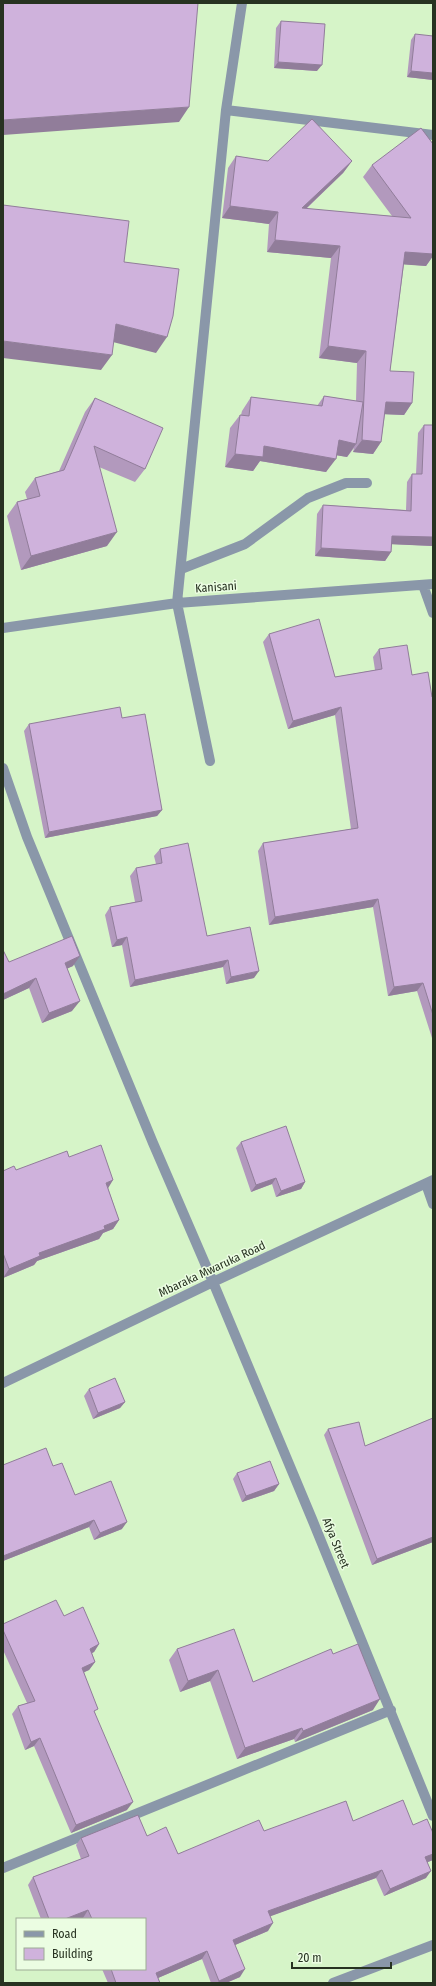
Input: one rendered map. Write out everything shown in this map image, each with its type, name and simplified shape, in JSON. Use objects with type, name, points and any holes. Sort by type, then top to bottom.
[{"type":"street","points":[[210,761],[177,604],[226,110],[242,3]]},
{"type":"street","points":[[226,110],[433,135]]},
{"type":"street","points":[[181,568],[245,544],[308,498],[346,483],[367,483]]},
{"type":"street","points":[[428,584],[433,613]]},
{"type":"street","name":"Kanisani","points":[[3,628],[177,604],[428,584]]},
{"type":"street","name":"Afya Street","points":[[3,768],[30,844],[153,1143],[213,1282],[391,1710],[433,1816]]},
{"type":"street","points":[[429,1182],[433,1204]]},
{"type":"street","name":"Mbaraka Mwaruka Road","points":[[3,1383],[213,1282],[429,1182]]},
{"type":"street","points":[[3,1868],[391,1710]]},
{"type":"street","points":[[333,1983],[433,1945]]},
{"type":"building","points":[[3,3],[198,3],[189,107],[3,120]]},
{"type":"building","points":[[281,21],[325,24],[322,65],[278,62]]},
{"type":"building","points":[[415,34],[433,36],[433,73],[411,71]]},
{"type":"building","points":[[312,119],[352,161],[302,208],[411,218],[372,165],[421,128],[433,144],[433,254],[405,252],[390,371],[414,372],[412,403],[386,402],[381,442],[362,440],[366,351],[328,346],[340,246],[275,240],[278,212],[230,206],[236,156],[268,161]]},
{"type":"building","points":[[3,205],[129,221],[124,262],[179,269],[173,316],[167,337],[116,324],[112,355],[3,341]]},
{"type":"building","points":[[324,396],[363,402],[356,444],[339,440],[336,459],[264,446],[263,457],[235,454],[240,415],[249,416],[251,397],[322,406]]},
{"type":"building","points":[[95,398],[163,428],[145,469],[94,446],[117,532],[31,556],[17,502],[40,496],[35,478],[64,470]]},
{"type":"building","points":[[424,425],[433,425],[433,537],[392,536],[391,552],[321,548],[323,505],[411,511],[412,474],[422,474]]},
{"type":"building","points":[[319,619],[335,677],[382,669],[379,649],[407,645],[412,675],[428,672],[433,697],[433,1015],[423,983],[394,987],[378,899],[275,917],[263,843],[358,828],[341,707],[293,721],[269,634]]},
{"type":"building","points":[[120,707],[122,718],[145,714],[162,810],[49,832],[29,724]]},
{"type":"building","points":[[188,843],[207,936],[250,927],[259,971],[231,977],[228,960],[135,980],[127,937],[117,940],[110,907],[142,901],[136,868],[162,863],[160,849]]},
{"type":"building","points":[[72,936],[80,956],[65,963],[80,1001],[49,1013],[36,978],[3,994],[3,950],[9,962]]},
{"type":"building","points":[[286,1126],[305,1182],[281,1191],[276,1178],[256,1185],[241,1142]]},
{"type":"building","points":[[101,1145],[113,1180],[106,1183],[119,1220],[104,1226],[105,1229],[39,1253],[40,1256],[9,1269],[3,1253],[3,1171],[14,1166],[16,1170],[67,1151],[69,1157]]},
{"type":"building","points":[[115,1378],[125,1402],[98,1413],[89,1389]]},
{"type":"building","points":[[433,1418],[433,1537],[377,1559],[328,1429],[359,1422],[365,1446]]},
{"type":"building","points":[[46,1448],[53,1466],[62,1463],[75,1495],[111,1481],[127,1522],[100,1533],[94,1520],[3,1556],[3,1465]]},
{"type":"building","points":[[270,1461],[279,1484],[246,1496],[237,1473]]},
{"type":"building","points":[[56,1600],[64,1616],[83,1607],[99,1644],[90,1649],[95,1662],[82,1668],[98,1709],[94,1711],[133,1802],[76,1825],[40,1738],[31,1742],[18,1706],[35,1701],[3,1630],[3,1624]]},
{"type":"building","points":[[234,1629],[253,1682],[331,1649],[333,1654],[358,1644],[380,1699],[303,1731],[302,1728],[245,1748],[218,1670],[188,1681],[177,1649]]},
{"type":"building","points":[[403,1800],[413,1825],[427,1819],[433,1833],[433,1854],[425,1857],[431,1871],[390,1889],[382,1870],[268,1911],[273,1923],[233,1940],[245,1969],[219,1981],[207,1951],[156,1973],[160,1983],[116,1983],[111,1970],[146,1970],[146,1918],[92,1918],[88,1910],[68,1918],[49,1918],[33,1877],[89,1856],[81,1838],[138,1815],[147,1836],[166,1827],[178,1854],[259,1820],[264,1831],[346,1801],[353,1821]]}]
